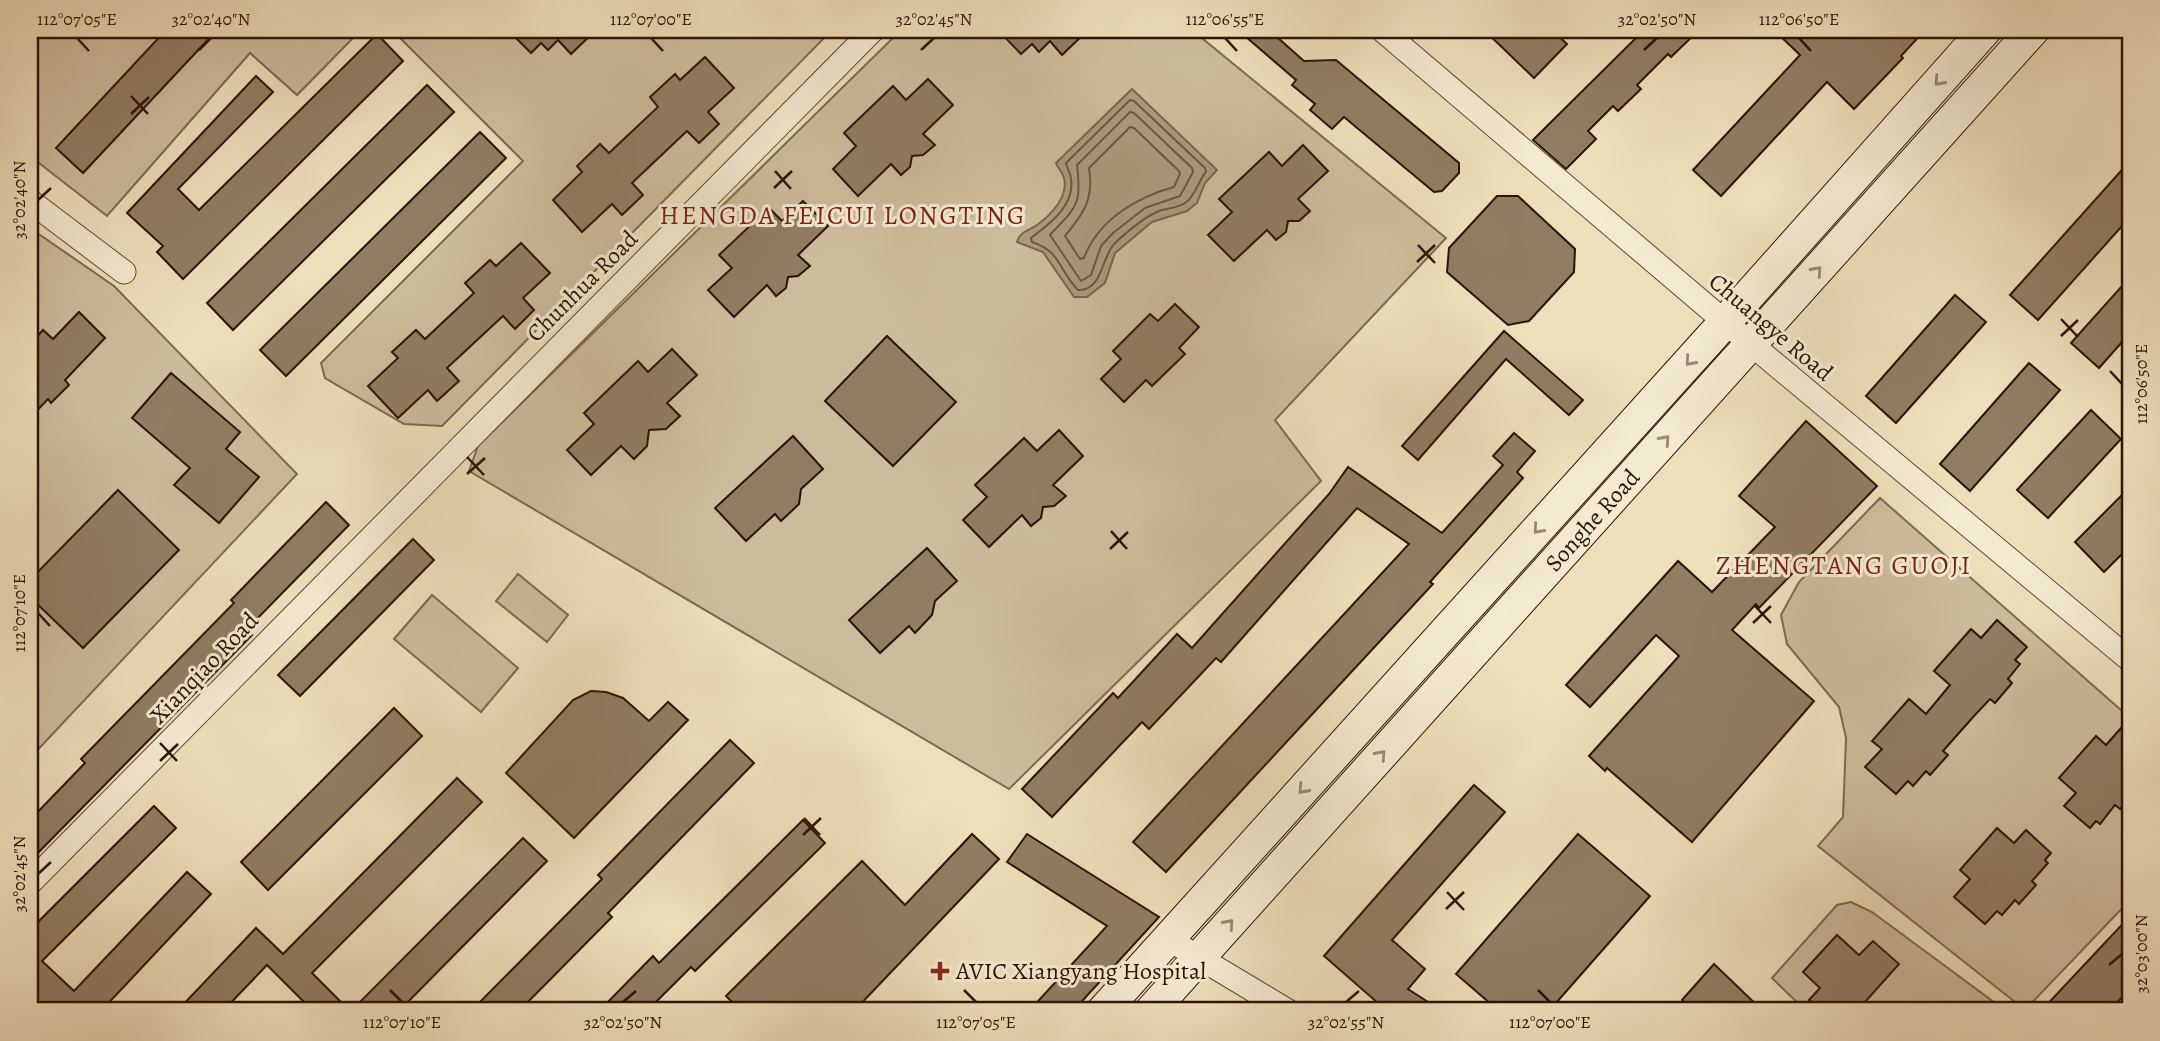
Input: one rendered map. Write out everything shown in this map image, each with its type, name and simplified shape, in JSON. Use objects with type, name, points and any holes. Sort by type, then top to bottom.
[{"type":"main road","name":"Songhe Road","points":[[1103,1011],[1725,322],[1984,30]]},
{"type":"main road","name":"Songhe Road","points":[[1151,1011],[2033,30]]},
{"type":"street","name":"Chunhua Road","points":[[416,489],[873,30]]},
{"type":"street","name":"Chuangye Road","points":[[1382,30],[1751,344],[2130,660]]},
{"type":"street","points":[[30,201],[124,272]]},
{"type":"street","name":"Xianqiao Road","points":[[30,883],[416,489]]},
{"type":"street","points":[[1168,939],[1288,1011]]},
{"type":"shaded area","points":[[30,30],[361,30],[297,95],[250,53],[107,216],[30,156]]},
{"type":"shaded area","points":[[392,30],[832,30],[442,426],[404,424],[325,378],[321,363],[523,161]]},
{"type":"shaded area","points":[[901,30],[1192,30],[1446,238],[1275,420],[1321,481],[1009,789],[469,471],[478,446]]},
{"type":"shaded area","points":[[30,228],[114,286],[297,474],[30,758]]},
{"type":"shaded area","points":[[1880,498],[2130,718],[2130,900],[2025,1010],[1818,846],[1843,817],[1846,738],[1839,707],[1787,644],[1781,615],[1799,582]]},
{"type":"shaded area","points":[[518,574],[568,615],[547,642],[496,601]]},
{"type":"shaded area","points":[[432,595],[518,668],[481,712],[394,639]]},
{"type":"shaded area","points":[[1851,902],[1872,912],[2006,1011],[1806,1011],[1772,978],[1837,905]]},
{"type":"water","points":[[1132,89],[1217,170],[1205,183],[1197,203],[1187,211],[1152,222],[1115,253],[1105,283],[1087,297],[1074,297],[1043,252],[1017,242],[1018,238],[1048,216],[1058,204],[1065,185],[1063,174],[1056,163]]},
{"type":"building","points":[[166,30],[217,30],[83,173],[56,148]]},
{"type":"building","points":[[508,30],[596,30],[571,54],[558,40],[548,50],[541,43],[531,53]]},
{"type":"building","points":[[998,30],[1088,30],[1062,55],[1050,41],[1039,52],[1032,44],[1021,54]]},
{"type":"building","points":[[1238,30],[1269,30],[1304,61],[1336,60],[1459,163],[1459,173],[1442,191],[1434,192],[1344,117],[1332,129],[1310,110],[1315,104],[1292,85],[1296,80]]},
{"type":"building","points":[[1484,30],[1552,30],[1567,44],[1534,78]]},
{"type":"building","points":[[1644,30],[1699,30],[1671,57],[1668,54],[1637,85],[1641,89],[1618,111],[1613,106],[1588,131],[1596,139],[1566,169],[1533,140]]},
{"type":"building","points":[[1774,30],[1925,30],[1901,56],[1903,58],[1854,109],[1827,82],[1721,196],[1693,170],[1800,55]]},
{"type":"building","points":[[377,34],[403,61],[183,279],[157,252],[163,246],[127,213],[256,76],[273,92],[178,189],[199,210]]},
{"type":"building","points":[[705,57],[734,88],[708,112],[719,124],[699,143],[687,131],[632,183],[643,195],[622,215],[612,204],[582,232],[553,200],[582,172],[577,166],[600,144],[609,153],[658,107],[650,97],[675,74],[680,80]]},
{"type":"building","points":[[928,79],[953,105],[923,134],[935,145],[923,155],[912,156],[910,167],[901,175],[891,164],[858,196],[833,169],[856,146],[844,133],[893,86],[906,100]]},
{"type":"building","points":[[427,85],[454,112],[233,330],[207,303]]},
{"type":"building","points":[[480,132],[506,158],[286,376],[260,350]]},
{"type":"building","points":[[1303,145],[1328,171],[1298,199],[1310,211],[1299,221],[1288,221],[1286,232],[1276,240],[1267,230],[1234,261],[1208,235],[1232,212],[1219,199],[1269,152],[1282,166]]},
{"type":"building","points":[[2121,171],[2130,179],[2130,217],[2038,320],[2010,295]]},
{"type":"building","points":[[1497,196],[1518,196],[1575,249],[1574,272],[1529,321],[1508,325],[1447,272],[1449,248]]},
{"type":"building","points":[[803,201],[828,226],[798,255],[810,266],[798,276],[788,277],[786,288],[776,296],[767,285],[734,317],[708,290],[732,268],[719,255],[769,208],[782,221]]},
{"type":"building","points":[[521,243],[550,273],[523,298],[534,310],[515,329],[503,316],[447,368],[459,381],[437,401],[428,390],[398,418],[368,386],[398,358],[392,352],[416,330],[425,339],[474,293],[465,283],[490,260],[496,266]]},
{"type":"building","points":[[2130,277],[2130,333],[2099,368],[2071,343]]},
{"type":"building","points":[[1955,295],[1986,322],[1896,423],[1866,396]]},
{"type":"building","points":[[1175,304],[1199,327],[1179,348],[1185,354],[1152,386],[1146,380],[1124,402],[1101,379],[1121,359],[1113,351],[1150,314],[1158,321]]},
{"type":"building","points":[[79,312],[105,338],[65,380],[69,385],[51,403],[48,399],[30,418],[30,344],[43,330],[53,339]]},
{"type":"building","points":[[1504,331],[1583,400],[1569,415],[1506,359],[1418,460],[1402,446]]},
{"type":"building","points":[[887,336],[956,402],[893,466],[825,401]]},
{"type":"building","points":[[672,349],[697,375],[667,403],[680,416],[666,429],[649,430],[647,446],[634,459],[621,446],[591,475],[567,450],[594,424],[584,413],[638,361],[648,372]]},
{"type":"building","points":[[2029,363],[2060,390],[1970,491],[1940,464]]},
{"type":"building","points":[[171,373],[240,432],[226,449],[259,477],[219,523],[174,485],[190,468],[132,418]]},
{"type":"building","points":[[2091,410],[2121,439],[2048,518],[2017,490]]},
{"type":"building","points":[[1806,421],[1877,486],[1759,608],[1756,604],[1732,630],[1814,701],[1692,842],[1607,768],[1605,771],[1589,756],[1679,656],[1656,635],[1590,707],[1566,685],[1678,561],[1712,592],[1775,527],[1739,496]]},
{"type":"building","points":[[1059,430],[1083,456],[1053,485],[1066,496],[1054,506],[1043,507],[1041,518],[1031,526],[1022,515],[989,547],[963,520],[987,497],[975,485],[1024,438],[1037,451]]},
{"type":"building","points":[[1514,433],[1535,451],[1517,472],[1523,478],[1430,582],[1433,584],[1166,872],[1133,842],[1409,544],[1357,508],[1221,662],[1216,658],[1149,729],[1142,722],[1052,817],[1022,789],[1113,693],[1118,698],[1177,634],[1192,648],[1329,494],[1348,467],[1442,533],[1503,465],[1493,456]]},
{"type":"building","points":[[793,436],[823,469],[801,489],[799,504],[781,521],[775,514],[746,541],[715,508]]},
{"type":"building","points":[[2130,487],[2130,546],[2104,572],[2075,542]]},
{"type":"building","points":[[118,490],[179,550],[83,648],[30,597],[30,580]]},
{"type":"building","points":[[326,502],[349,525],[246,630],[252,635],[30,861],[30,820],[85,763],[81,759],[234,603],[231,600]]},
{"type":"building","points":[[413,539],[434,560],[300,696],[278,675]]},
{"type":"building","points":[[927,548],[957,581],[935,601],[932,615],[915,633],[909,626],[880,653],[849,620]]},
{"type":"building","points":[[1997,620],[2027,647],[2015,660],[2020,664],[2008,679],[2012,683],[1995,703],[1990,699],[1974,716],[1943,751],[1948,755],[1930,775],[1926,771],[1913,786],[1908,781],[1896,794],[1865,767],[1882,749],[1872,741],[1909,699],[1926,714],[1950,685],[1934,671],[1971,629],[1981,638]]},
{"type":"building","points":[[591,691],[606,692],[623,698],[649,721],[668,702],[688,720],[574,838],[506,773],[573,700]]},
{"type":"building","points":[[394,708],[422,736],[268,890],[241,862]]},
{"type":"building","points":[[2130,718],[2130,798],[2120,809],[2115,805],[2100,824],[2096,821],[2090,828],[2064,806],[2076,793],[2059,778],[2096,736],[2106,745]]},
{"type":"building","points":[[730,740],[754,763],[608,913],[612,917],[519,1011],[471,1011],[602,879],[598,875]]},
{"type":"building","points":[[457,778],[482,802],[312,973],[350,1011],[313,1011],[267,965],[223,1011],[177,1011],[256,928],[283,954]]},
{"type":"building","points":[[1474,785],[1505,812],[1392,940],[1425,969],[1408,989],[1442,1011],[1407,1011],[1395,1003],[1387,1011],[1324,956]]},
{"type":"building","points":[[154,806],[176,828],[42,961],[74,991],[187,872],[211,894],[101,1011],[44,1011],[30,998],[30,930]]},
{"type":"building","points":[[803,820],[825,843],[695,971],[691,967],[647,1011],[599,1011],[653,956],[659,963]]},
{"type":"building","points":[[1997,828],[2014,843],[2026,830],[2051,853],[2045,860],[2048,863],[2032,881],[2036,885],[2019,904],[2015,900],[2002,915],[1997,911],[1985,924],[1954,897],[1970,879],[1960,870]]},
{"type":"building","points":[[972,834],[999,859],[854,1011],[741,1011],[726,996],[862,861],[905,905]]},
{"type":"building","points":[[1027,834],[1159,917],[1073,1011],[1029,1011],[1107,926],[1007,862]]},
{"type":"building","points":[[1578,834],[1650,896],[1549,1011],[1499,1011],[1456,974]]},
{"type":"building","points":[[523,838],[547,861],[399,1011],[351,1011]]},
{"type":"building","points":[[2130,916],[2130,989],[2109,1011],[2041,1011]]},
{"type":"building","points":[[1837,935],[1859,955],[1873,941],[1899,964],[1857,1011],[1821,1011],[1809,1000],[1820,988],[1803,972]]},
{"type":"building","points":[[1714,964],[1763,1011],[1693,1011],[1682,1000]]},
{"type":"place","name":"AVIC Xiangyang Hospital","points":[[940,971]]},
{"type":"district","name":"HENGDA FEICUI LONGTING","points":[[843,215]]},
{"type":"district","name":"ZHENGTANG GUOJI","points":[[1844,565]]}]
